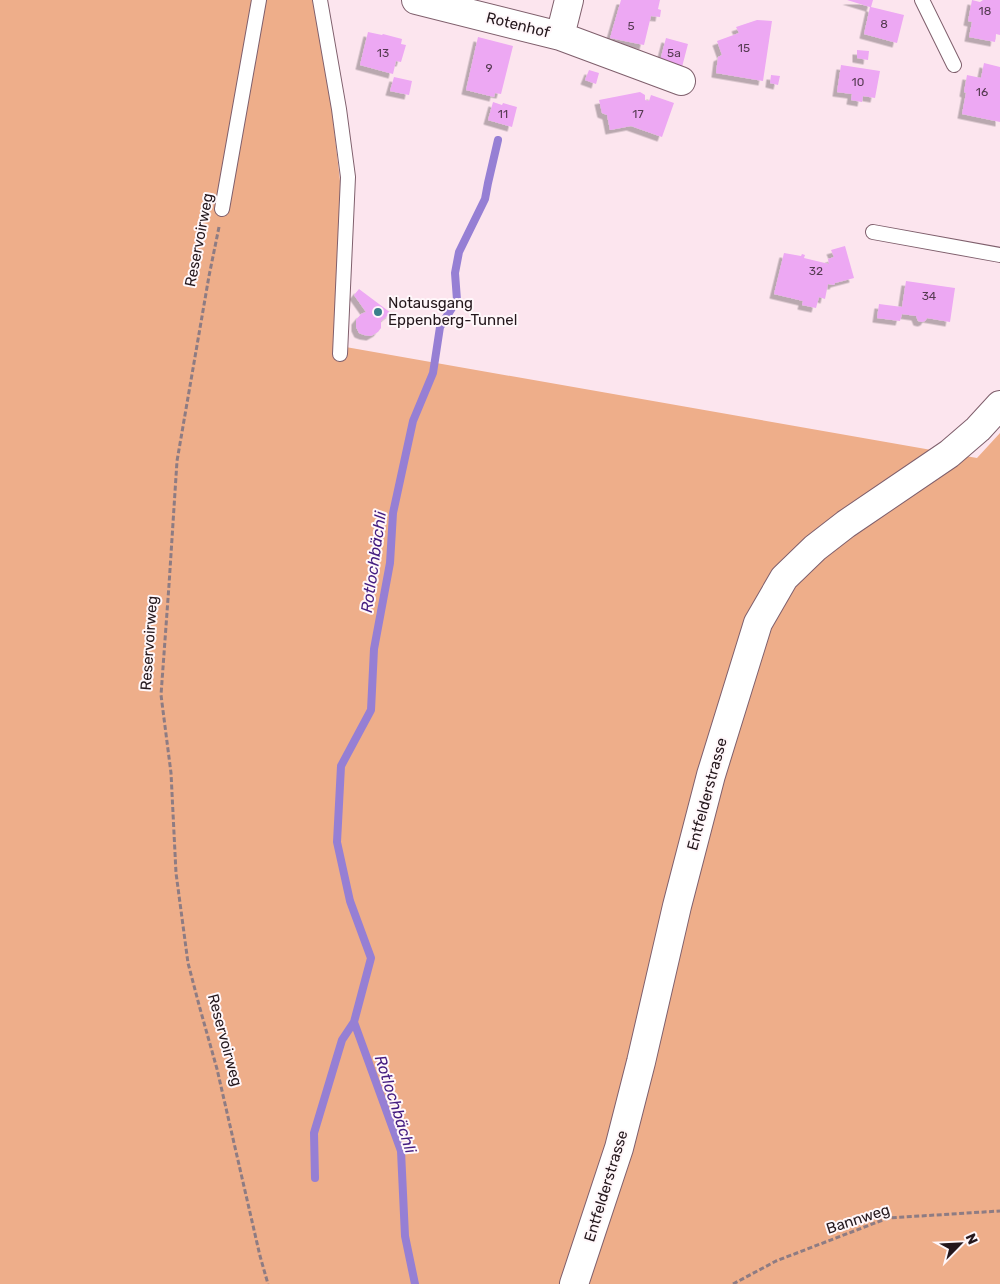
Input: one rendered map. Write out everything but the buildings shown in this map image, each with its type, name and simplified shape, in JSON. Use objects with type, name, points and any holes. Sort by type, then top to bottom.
[{"type":"street","name":"Rotenhof","points":[[416,0],[560,36],[680,81]]},
{"type":"street","name":"Rotenhof","points":[[560,36],[569,0]]},
{"type":"street","name":"Entfelderstrasse","points":[[574,1284],[619,1148],[677,906],[711,775],[758,623],[784,578],[815,548],[846,524],[950,454],[978,429],[1000,405]]},
{"type":"lane","name":"Reservoirweg","points":[[222,209],[259,0]]},
{"type":"lane","points":[[320,0],[339,109],[348,177],[349,251],[340,354]]},
{"type":"lane","points":[[922,0],[954,65]]},
{"type":"lane","points":[[873,232],[1000,255]]},
{"type":"path","name":"Reservoirweg","points":[[222,209],[176,461],[170,585],[161,695],[171,773],[176,873],[188,963],[217,1069],[268,1284]]},
{"type":"path","name":"Bannweg","points":[[733,1284],[776,1261],[888,1218],[1000,1211]]},
{"type":"shaded area","points":[[0,0],[313,0],[330,94],[340,181],[340,346],[977,458],[1000,433],[1000,1284],[0,1284]]},
{"type":"waterway","name":"Rotlochbächli","points":[[315,1178],[314,1133],[342,1040],[354,1022],[371,958],[350,901],[337,842],[341,766],[371,710],[374,649],[390,563],[393,513],[413,421],[433,373],[440,327],[457,300],[455,273],[459,252],[485,199],[498,140]]},
{"type":"waterway","name":"Rotlochbächli","points":[[354,1022],[401,1151],[405,1236],[415,1284]]},
{"type":"place","name":"Notausgang Eppenberg-Tunnel","points":[[378,312]]}]
